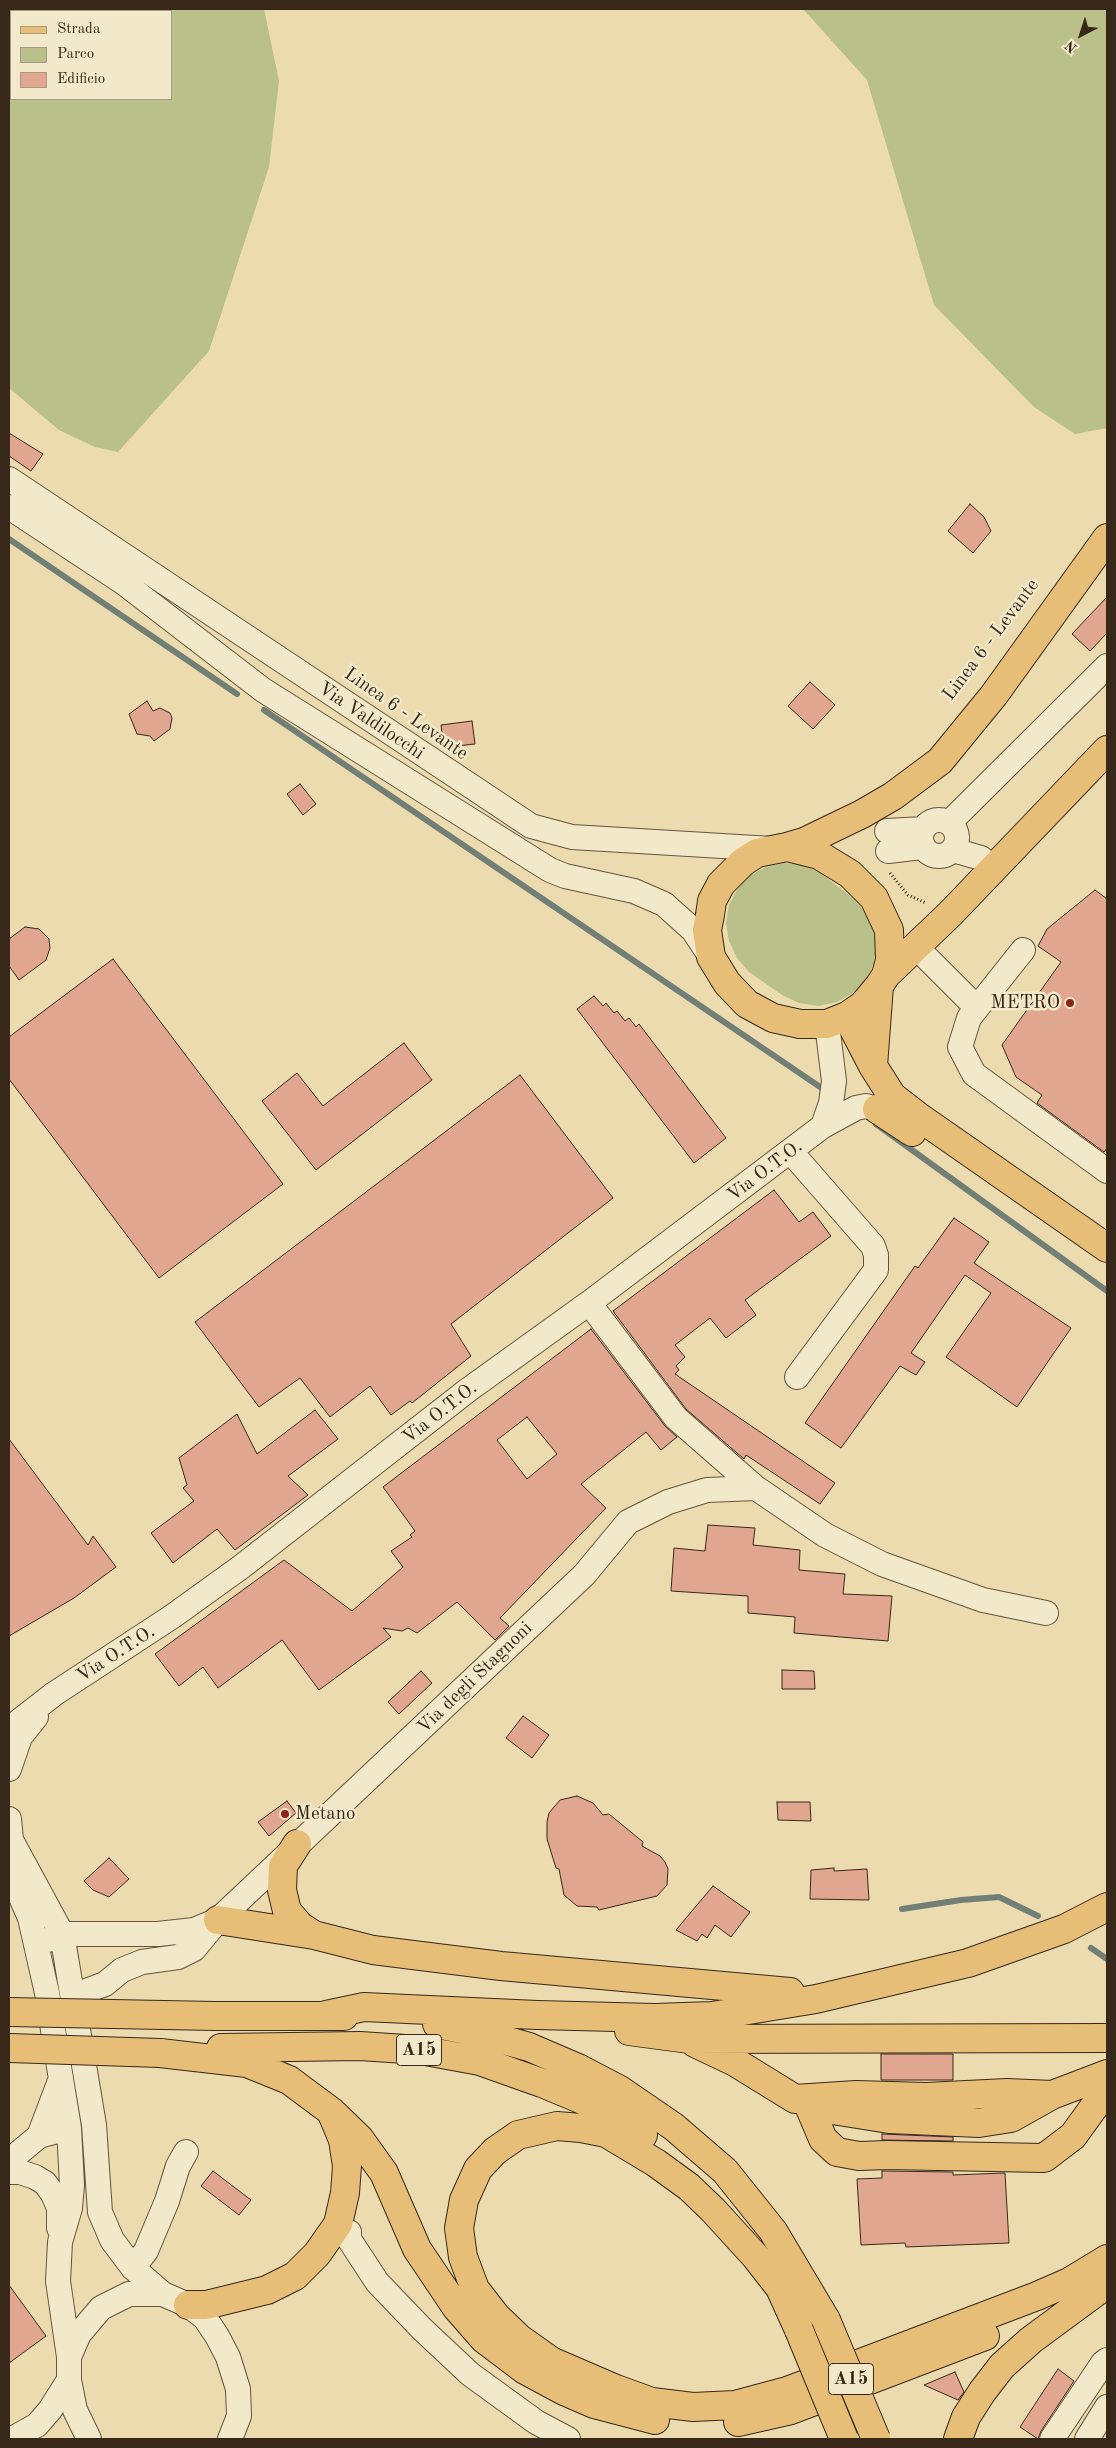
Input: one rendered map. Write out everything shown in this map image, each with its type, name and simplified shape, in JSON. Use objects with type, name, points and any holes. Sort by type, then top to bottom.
[{"type":"main road","points":[[1103,551],[994,695],[940,761],[893,796],[862,814],[804,842],[757,853],[743,862],[721,884],[712,901],[708,922],[711,957],[727,983],[747,1004],[782,1020],[800,1024],[837,1020],[863,1005],[883,980],[950,914],[1107,750]]},
{"type":"main road","points":[[781,848],[812,853],[850,874],[874,898],[888,930],[890,960],[883,980],[873,1066]]},
{"type":"main road","points":[[837,1020],[873,1066],[892,1096],[919,1117],[1107,1248]]},
{"type":"main road","points":[[877,1109],[984,1181],[1019,1186]]},
{"type":"main road","points":[[297,1844],[283,1866],[282,1890],[288,1911],[300,1926],[314,1935]]},
{"type":"main road","points":[[326,2015],[364,2007],[537,2015],[654,2018],[712,2016],[816,1999],[968,1963],[1064,1929],[1107,1906]]},
{"type":"main road","points":[[218,1920],[314,1935],[373,1950],[501,1966],[784,1992],[868,1988]]},
{"type":"main road","name":"A15","points":[[9,2012],[215,2016],[326,2015],[418,2020],[476,2032],[529,2047],[578,2068],[620,2090],[674,2127],[725,2171],[773,2231],[826,2320],[876,2439]]},
{"type":"main road","points":[[537,2015],[689,2039],[1107,2038]]},
{"type":"main road","points":[[689,2039],[735,2062],[793,2098],[889,2119],[979,2123],[1011,2118],[1052,2095],[1099,2082]]},
{"type":"main road","name":"A15","points":[[227,2054],[360,2046],[420,2050],[480,2061],[542,2083],[602,2108],[662,2149],[720,2204],[745,2234],[780,2288],[844,2439]]},
{"type":"main road","points":[[9,2048],[227,2054],[289,2080],[332,2112],[359,2138],[384,2173],[417,2249],[456,2307],[484,2339],[525,2370],[564,2391],[594,2404],[662,2421],[694,2424],[728,2424],[791,2410],[1011,2325],[1086,2284],[1106,2268]]},
{"type":"main road","points":[[793,2098],[851,2082],[1042,2080],[1099,2082]]},
{"type":"main road","points":[[793,2098],[823,2139],[837,2152],[859,2156],[1044,2158],[1073,2136],[1099,2082]]},
{"type":"main road","points":[[793,2098],[856,2095],[926,2097],[1006,2093],[1052,2095]]},
{"type":"main road","points":[[188,2306],[206,2304],[267,2290],[295,2276],[343,2228],[348,2166],[343,2140],[332,2112]]},
{"type":"main road","points":[[780,2288],[736,2234],[688,2187],[632,2147],[606,2133],[557,2126],[518,2135],[495,2151],[478,2169],[464,2200],[460,2228],[463,2257],[475,2289],[496,2316],[520,2339],[550,2361],[616,2389],[652,2402],[693,2407],[735,2405],[787,2391],[1029,2300],[1106,2268]]},
{"type":"main road","points":[[958,2439],[966,2417],[1002,2366],[1106,2268]]},
{"type":"street","name":"Via Valdilocchi","points":[[9,479],[531,826],[572,837],[781,848]]},
{"type":"street","name":"Via Valdilocchi","points":[[9,507],[124,583],[260,688],[550,870],[565,876],[634,891],[664,904],[693,930],[711,957]]},
{"type":"street","points":[[949,823],[1107,666]]},
{"type":"street","points":[[887,850],[922,838],[932,821],[944,820],[949,823],[956,833],[957,839],[953,850],[948,854],[937,856],[926,852],[922,838]]},
{"type":"street","points":[[953,850],[981,858],[993,868]]},
{"type":"street","points":[[916,947],[977,1008]]},
{"type":"street","points":[[1023,950],[969,1018],[960,1047],[974,1074],[1107,1171]]},
{"type":"street","points":[[823,1126],[831,1103],[834,1081],[837,1020]]},
{"type":"street","name":"Via O.T.O.","points":[[9,1729],[54,1694],[173,1616],[241,1567],[468,1390],[589,1303],[823,1126],[856,1108],[866,1106],[877,1109]]},
{"type":"street","points":[[791,1152],[873,1246],[876,1255],[876,1270],[798,1377]]},
{"type":"street","points":[[589,1303],[676,1418],[756,1488],[825,1534],[882,1564],[983,1600],[1046,1613]]},
{"type":"street","name":"Via degli Stagnoni","points":[[218,1920],[584,1575],[628,1522],[668,1502],[707,1490],[756,1488]]},
{"type":"street","name":"Via O.T.O.","points":[[9,1769],[20,1737],[54,1694]]},
{"type":"street","points":[[9,1819],[11,1840],[62,1934],[94,2125],[100,2212],[112,2240],[133,2268],[163,2294],[188,2306],[205,2318],[217,2336],[228,2356],[238,2389],[239,2416],[230,2439]]},
{"type":"street","points":[[9,1870],[30,1918],[62,2077],[69,2128],[72,2185],[70,2208],[60,2242]]},
{"type":"street","points":[[36,1945],[62,1934],[158,1934],[194,1930],[218,1920]]},
{"type":"street","points":[[73,1996],[105,1984],[122,1970],[142,1962],[178,1957],[194,1949],[218,1920]]},
{"type":"street","points":[[40,2136],[62,2077]]},
{"type":"street","points":[[69,2128],[83,2139],[95,2159]]},
{"type":"street","points":[[9,2161],[40,2136],[69,2128]]},
{"type":"street","points":[[133,2268],[146,2251],[167,2201],[178,2166],[186,2152]]},
{"type":"street","points":[[9,2172],[36,2177],[45,2183],[53,2194],[59,2208],[58,2281],[69,2357],[69,2380],[75,2410],[89,2439]]},
{"type":"street","points":[[331,2256],[343,2228]]},
{"type":"street","points":[[343,2228],[378,2282],[470,2374],[536,2422],[568,2439]]},
{"type":"street","points":[[69,2357],[79,2334],[101,2308],[129,2294],[163,2294]]},
{"type":"street","points":[[1052,2439],[1107,2360]]},
{"type":"street","points":[[12,2439],[37,2425],[50,2410],[69,2380]]},
{"type":"street","points":[[1087,2439],[1107,2407]]},
{"type":"path","points":[[887,850],[908,895],[950,914]]},
{"type":"green space","points":[[9,9],[264,9],[279,81],[269,167],[209,351],[118,452],[95,447],[59,430],[9,388]]},
{"type":"green space","points":[[803,9],[1107,9],[1107,428],[1075,434],[1034,407],[934,305],[867,80]]},
{"type":"green space","points":[[784,863],[802,865],[819,872],[853,898],[865,911],[873,927],[876,945],[874,963],[866,979],[853,993],[837,1002],[818,1006],[799,1003],[782,995],[749,972],[737,958],[729,941],[726,923],[729,905],[738,888],[750,875],[766,867]]},
{"type":"building","points":[[9,433],[43,454],[31,471],[9,456]]},
{"type":"building","points":[[970,504],[984,517],[991,531],[973,553],[948,531]]},
{"type":"building","points":[[1107,597],[1107,633],[1090,651],[1072,634]]},
{"type":"building","points":[[810,682],[835,705],[813,729],[788,706]]},
{"type":"building","points":[[147,701],[153,711],[160,708],[170,713],[172,718],[170,729],[154,741],[150,736],[137,734],[129,714]]},
{"type":"building","points":[[472,721],[475,744],[447,747],[443,742],[441,725]]},
{"type":"building","points":[[300,784],[316,804],[303,815],[287,794]]},
{"type":"building","name":"METRO","points":[[1095,890],[1107,899],[1107,1148],[1104,1152],[1037,1103],[1042,1095],[1016,1077],[1002,1045],[1061,962],[1038,946],[1047,929]]},
{"type":"building","points":[[25,927],[39,929],[49,939],[50,948],[46,960],[19,980],[9,966],[9,939]]},
{"type":"building","points":[[113,959],[283,1184],[159,1278],[9,1079],[9,1037]]},
{"type":"building","points":[[594,996],[603,1006],[606,1003],[614,1013],[617,1011],[625,1021],[629,1018],[636,1027],[639,1024],[726,1138],[694,1163],[577,1009]]},
{"type":"building","points":[[404,1043],[432,1080],[316,1170],[262,1101],[297,1073],[323,1106]]},
{"type":"building","points":[[520,1075],[613,1198],[451,1324],[471,1356],[412,1403],[410,1401],[391,1415],[370,1386],[330,1417],[300,1378],[259,1407],[195,1322]]},
{"type":"building","points":[[774,1190],[799,1222],[813,1212],[831,1236],[745,1300],[756,1315],[726,1338],[710,1318],[675,1345],[685,1357],[676,1366],[679,1370],[675,1374],[835,1483],[820,1504],[746,1455],[744,1459],[686,1409],[613,1311]]},
{"type":"building","points":[[954,1218],[989,1242],[974,1263],[1071,1328],[1017,1407],[946,1357],[991,1293],[965,1275],[911,1353],[925,1362],[916,1375],[900,1366],[841,1448],[805,1423],[915,1266],[918,1268]]},
{"type":"building","points":[[591,1329],[665,1426],[677,1437],[661,1450],[646,1432],[581,1484],[606,1508],[500,1618],[509,1626],[495,1640],[457,1602],[417,1633],[408,1628],[402,1631],[383,1628],[391,1637],[319,1690],[282,1640],[218,1688],[203,1667],[179,1686],[155,1654],[284,1560],[352,1611],[403,1567],[391,1551],[412,1537],[410,1535],[415,1531],[383,1487]],"holes":[[[527,1417],[557,1454],[527,1479],[497,1440]]]},
{"type":"building","points":[[315,1410],[338,1439],[288,1476],[308,1495],[235,1550],[217,1529],[173,1563],[151,1533],[194,1501],[183,1488],[187,1485],[179,1458],[237,1414],[257,1454]]},
{"type":"building","points":[[9,1439],[88,1545],[93,1536],[116,1567],[74,1598],[9,1636]]},
{"type":"building","points":[[708,1525],[755,1528],[753,1545],[800,1550],[799,1570],[845,1574],[843,1594],[892,1596],[888,1641],[794,1633],[795,1617],[748,1613],[748,1596],[671,1591],[674,1548],[705,1551]]},
{"type":"building","points":[[782,1670],[814,1671],[815,1689],[782,1689]]},
{"type":"building","points":[[421,1671],[432,1683],[399,1714],[388,1702]]},
{"type":"building","points":[[523,1716],[549,1735],[532,1758],[506,1738]]},
{"type":"building","points":[[577,1796],[593,1803],[603,1815],[609,1814],[643,1842],[642,1846],[660,1856],[665,1862],[668,1869],[667,1885],[657,1896],[599,1910],[597,1907],[577,1906],[564,1895],[559,1869],[556,1868],[547,1839],[547,1822],[549,1813],[560,1800]]},
{"type":"building","points":[[287,1801],[296,1813],[269,1836],[258,1822]]},
{"type":"building","points":[[777,1802],[810,1802],[811,1821],[778,1820]]},
{"type":"building","points":[[109,1858],[129,1879],[109,1897],[93,1890],[84,1881]]},
{"type":"building","points":[[834,1868],[834,1871],[867,1869],[869,1900],[810,1899],[811,1870]]},
{"type":"building","points":[[713,1886],[750,1912],[731,1937],[715,1925],[707,1938],[702,1934],[697,1941],[676,1930]]},
{"type":"building","points":[[881,2054],[953,2054],[953,2080],[881,2080]]},
{"type":"building","points":[[882,2134],[953,2137],[953,2141],[882,2140]]},
{"type":"building","points":[[213,2171],[251,2200],[239,2215],[201,2186]]},
{"type":"building","points":[[882,2171],[953,2172],[953,2175],[1005,2173],[1009,2243],[906,2247],[905,2243],[861,2245],[857,2179],[882,2178]]},
{"type":"building","points":[[9,2285],[46,2336],[9,2363]]},
{"type":"building","points":[[1058,2369],[1074,2381],[1041,2431],[1038,2439],[1020,2427]]},
{"type":"building","points":[[955,2372],[964,2392],[958,2400],[924,2385]]},
{"type":"waterway","points":[[9,539],[237,694]]},
{"type":"waterway","points":[[264,710],[826,1091]]},
{"type":"waterway","points":[[876,1124],[1107,1291]]},
{"type":"waterway","points":[[902,1909],[961,1900],[999,1897],[1038,1916]]},
{"type":"waterway","points":[[1091,1948],[1107,1959]]},
{"type":"place","name":"METRO","points":[[1070,1003]]},
{"type":"place","name":"Metano","points":[[285,1814]]}]
